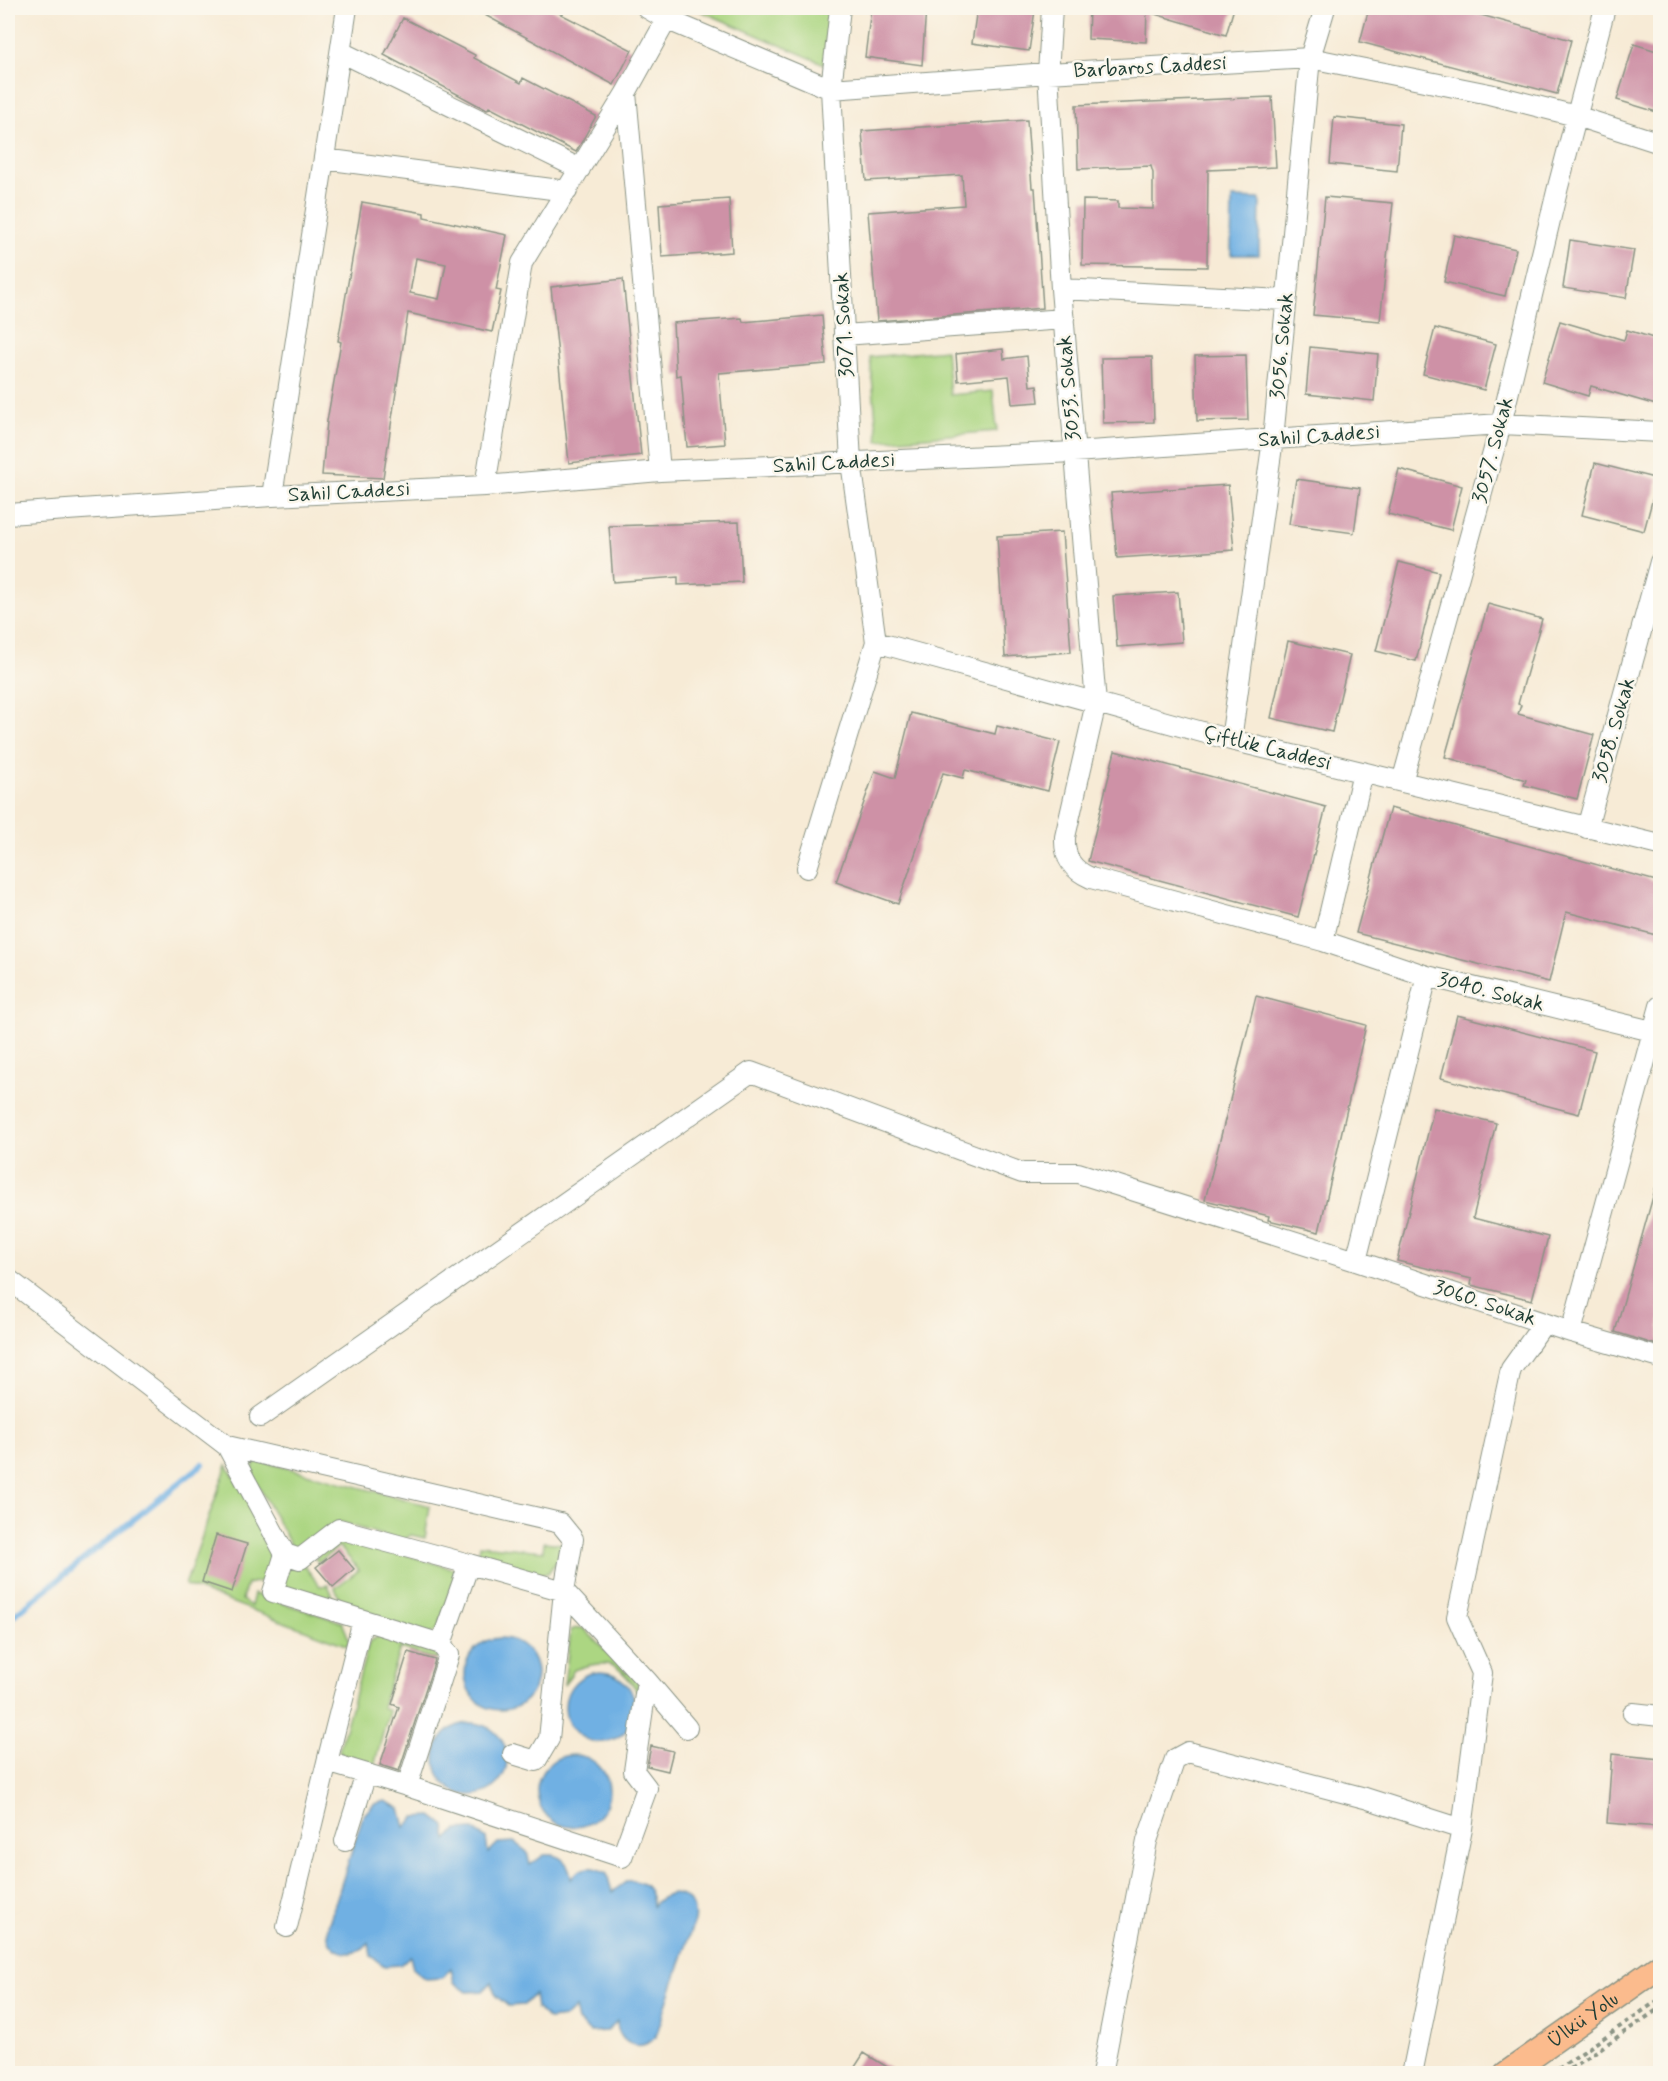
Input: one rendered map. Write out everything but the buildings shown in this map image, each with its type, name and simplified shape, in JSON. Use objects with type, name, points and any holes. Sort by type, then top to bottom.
[{"type":"main road","name":"Ülkü Yolu","points":[[1506,2073],[1660,1966]]},
{"type":"street","points":[[272,496],[347,8]]},
{"type":"street","name":"Barbaros Caddesi","points":[[647,8],[670,13],[831,89],[1048,73],[1310,58],[1489,94],[1576,116],[1660,143]]},
{"type":"street","name":"3071. Sokak","points":[[840,8],[831,89],[851,462],[876,642]]},
{"type":"street","name":"3053. Sokak","points":[[1052,8],[1048,73],[1061,288],[1096,703],[1065,837],[1067,856],[1071,865],[1091,878],[1323,941]]},
{"type":"street","name":"3056. Sokak","points":[[1231,740],[1273,439],[1310,58],[1325,8]]},
{"type":"street","name":"3057. Sokak","points":[[1402,782],[1501,424],[1576,116],[1605,8]]},
{"type":"street","points":[[485,486],[522,263],[626,93],[670,13]]},
{"type":"street","points":[[341,52],[580,169]]},
{"type":"street","points":[[626,93],[660,471]]},
{"type":"street","points":[[324,159],[567,191]]},
{"type":"street","points":[[1061,288],[1286,300]]},
{"type":"street","points":[[844,335],[1064,319]]},
{"type":"street","name":"Sahil Caddesi","points":[[8,514],[272,496],[485,486],[660,471],[1074,452],[1501,424],[1660,432]]},
{"type":"street","name":"3058. Sokak","points":[[1587,828],[1660,562]]},
{"type":"street","points":[[807,868],[876,642]]},
{"type":"street","name":"Çiftlik Caddesi","points":[[876,642],[1231,740],[1660,845]]},
{"type":"street","points":[[1323,941],[1364,772]]},
{"type":"street","name":"3040. Sokak","points":[[1323,941],[1427,976],[1657,1032]]},
{"type":"street","points":[[1356,1262],[1427,976]]},
{"type":"street","points":[[1571,1332],[1657,1032],[1660,1006]]},
{"type":"street","name":"3060. Sokak","points":[[260,1417],[751,1072],[1022,1173],[1078,1173],[1571,1332],[1660,1358]]},
{"type":"street","points":[[8,1279],[227,1446],[285,1554],[300,1559],[339,1529],[564,1591],[687,1728]]},
{"type":"street","points":[[1412,2073],[1462,1829],[1482,1673],[1457,1617],[1511,1369],[1544,1323]]},
{"type":"street","points":[[227,1446],[560,1522],[573,1539],[564,1591],[549,1739],[536,1761],[513,1754]]},
{"type":"street","points":[[285,1554],[273,1592],[441,1644],[449,1655],[407,1786]]},
{"type":"street","points":[[441,1644],[469,1564]]},
{"type":"street","points":[[287,1927],[363,1620]]},
{"type":"street","points":[[327,1762],[622,1857],[647,1788],[634,1771],[647,1681]]},
{"type":"street","points":[[1633,1713],[1660,1716]]},
{"type":"street","points":[[1101,2073],[1147,1841],[1175,1759],[1188,1752],[1365,1798],[1462,1829]]},
{"type":"street","points":[[345,1841],[366,1774]]},
{"type":"path","points":[[1551,2073],[1660,1998]]},
{"type":"path","points":[[1563,2073],[1660,2008]]},
{"type":"green space","points":[[694,8],[830,8],[824,64]]},
{"type":"green space","points":[[946,350],[950,395],[993,391],[997,431],[878,441],[870,357]]},
{"type":"green space","points":[[261,1461],[430,1506],[425,1538],[411,1535],[402,1541],[340,1522],[295,1553],[251,1472],[255,1463]]},
{"type":"green space","points":[[227,1465],[276,1547],[265,1580],[247,1584],[242,1600],[251,1606],[254,1594],[342,1622],[349,1639],[348,1646],[185,1585]]},
{"type":"green space","points":[[338,1534],[457,1570],[438,1629],[429,1635],[344,1609],[335,1588],[359,1570],[339,1546],[319,1562],[315,1559]]},
{"type":"green space","points":[[544,1542],[562,1544],[561,1555],[548,1573],[538,1574],[478,1558],[480,1545],[543,1551]]},
{"type":"green space","points":[[303,1564],[320,1586],[328,1585],[338,1607],[288,1591],[282,1581],[286,1568]]},
{"type":"green space","points":[[583,1628],[638,1682],[639,1694],[626,1675],[619,1669],[605,1664],[574,1670],[564,1685],[571,1630]]},
{"type":"green space","points":[[379,1636],[436,1653],[437,1660],[400,1648],[382,1707],[389,1711],[373,1770],[349,1763],[339,1751],[369,1642]]},
{"type":"water","points":[[1232,198],[1260,199],[1259,255],[1231,255]]},
{"type":"water","points":[[501,1638],[521,1644],[531,1654],[537,1674],[531,1694],[521,1704],[501,1710],[481,1704],[471,1694],[465,1674],[471,1654],[481,1644]]},
{"type":"water","points":[[607,1672],[620,1678],[629,1687],[633,1693],[635,1707],[633,1721],[625,1732],[614,1740],[593,1742],[575,1732],[567,1721],[565,1700],[575,1682],[586,1674]]},
{"type":"water","points":[[471,1723],[491,1729],[501,1739],[507,1759],[501,1779],[491,1789],[471,1795],[451,1789],[441,1779],[435,1759],[441,1739],[451,1729]]},
{"type":"water","points":[[573,1755],[593,1761],[603,1771],[609,1791],[603,1811],[593,1821],[573,1827],[553,1821],[543,1811],[537,1791],[543,1771],[553,1761]]},
{"type":"water","points":[[385,1801],[400,1808],[405,1827],[415,1817],[432,1816],[445,1826],[447,1840],[457,1830],[473,1829],[486,1839],[488,1853],[498,1843],[514,1842],[527,1852],[530,1865],[544,1855],[559,1857],[569,1868],[571,1879],[578,1871],[592,1868],[607,1874],[612,1892],[627,1881],[643,1884],[651,1895],[653,1906],[666,1896],[674,1894],[687,1899],[692,1904],[694,1921],[656,2036],[643,2045],[630,2044],[621,2035],[617,2021],[607,2031],[590,2032],[578,2021],[575,2008],[565,2017],[549,2019],[536,2008],[534,1994],[524,2005],[508,2006],[495,1995],[492,1982],[483,1991],[467,1992],[454,1982],[451,1968],[442,1978],[425,1979],[413,1969],[410,1956],[400,1965],[384,1966],[371,1956],[369,1942],[356,1952],[341,1952],[335,1948],[330,1943],[328,1926],[363,1816],[374,1804]]},
{"type":"waterway","points":[[8,1620],[203,1464]]}]
